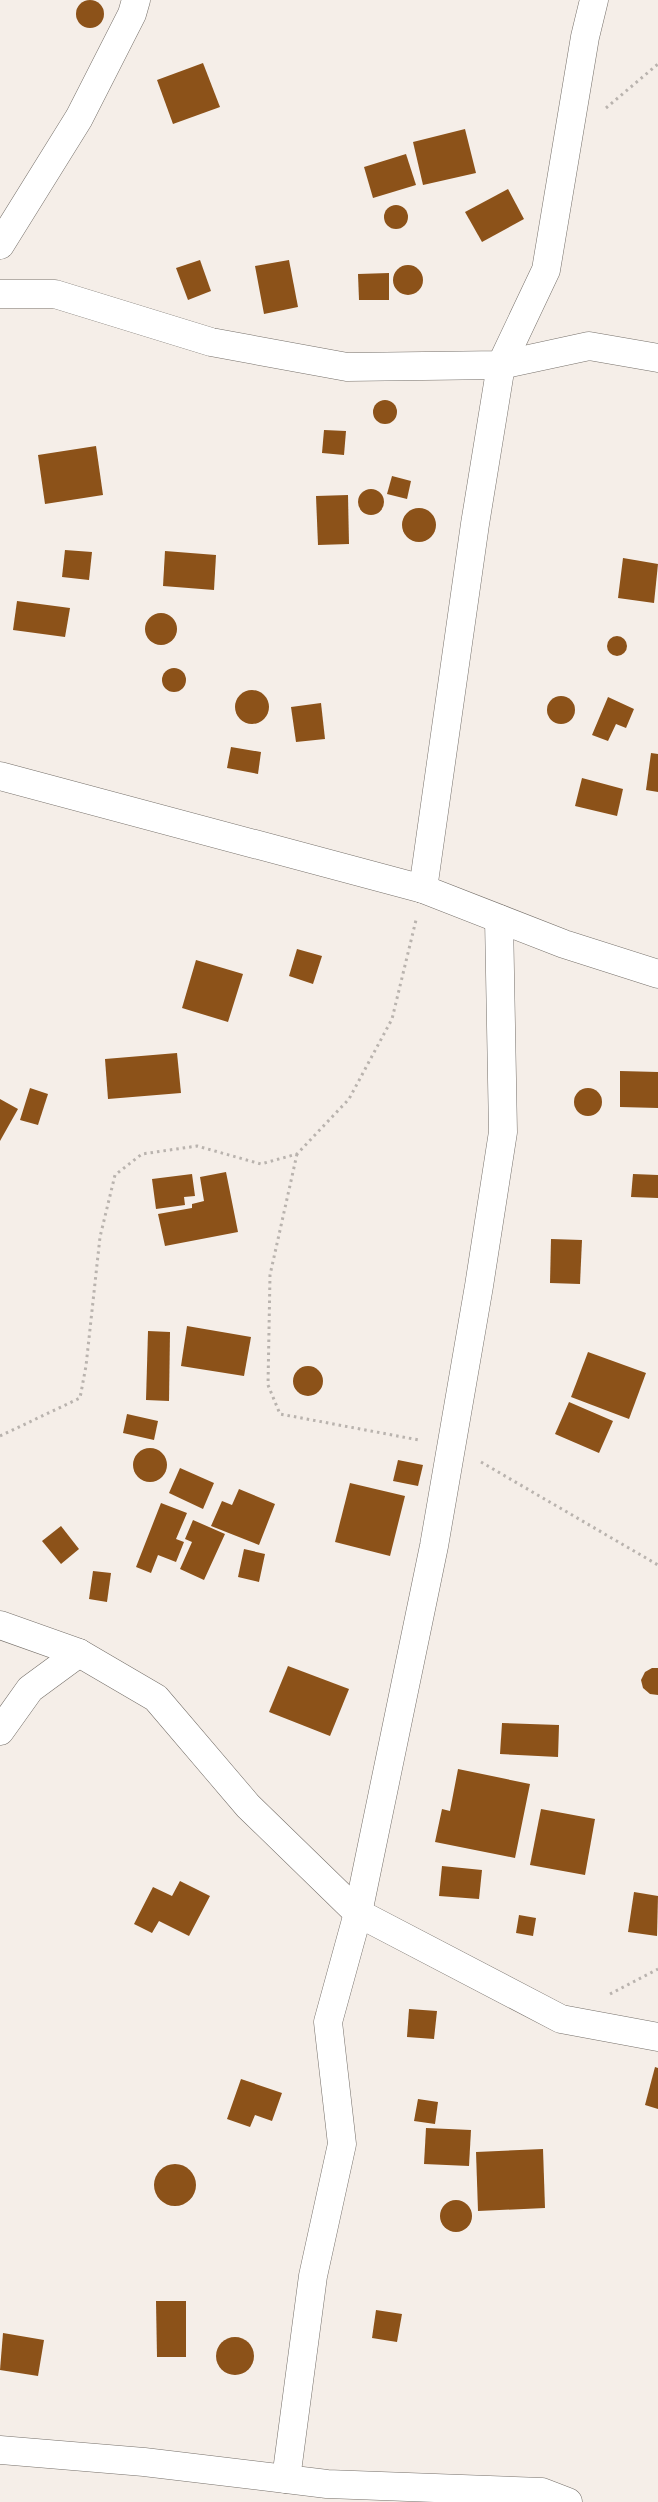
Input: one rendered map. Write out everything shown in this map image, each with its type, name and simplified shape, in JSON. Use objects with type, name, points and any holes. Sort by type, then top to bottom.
[{"type":"street","points":[[0,245],[79,118],[132,14],[136,0]]},
{"type":"street","points":[[423,889],[475,524],[501,365],[546,270],[585,37],[594,0]]},
{"type":"street","points":[[0,294],[55,294],[211,342],[347,367],[501,365],[589,346],[658,358]]},
{"type":"street","points":[[0,776],[423,889],[564,944],[658,974]]},
{"type":"street","points":[[286,2480],[313,2276],[342,2144],[328,2022],[358,1913],[434,1546],[503,1132],[499,919]]},
{"type":"street","points":[[0,1625],[79,1652],[156,1698],[248,1806],[358,1913],[561,2019],[658,2037]]},
{"type":"street","points":[[0,1731],[30,1690],[79,1652]]},
{"type":"street","points":[[0,2450],[144,2462],[327,2484],[542,2492],[568,2502]]},
{"type":"path","points":[[605,109],[658,64]]},
{"type":"path","points":[[423,889],[392,1019],[349,1099],[297,1154],[270,1275],[268,1385],[280,1414],[452,1446],[658,1565]]},
{"type":"path","points":[[0,1436],[80,1398],[86,1366],[100,1237],[115,1175],[142,1154],[197,1146],[261,1164],[297,1154]]},
{"type":"building","points":[[90,0],[100,4],[104,14],[100,24],[90,28],[80,24],[76,14],[80,4]]},
{"type":"building","points":[[203,63],[220,107],[173,124],[157,80]]},
{"type":"building","points":[[465,129],[476,173],[423,185],[413,142]]},
{"type":"building","points":[[406,154],[416,185],[373,198],[364,167]]},
{"type":"building","points":[[508,189],[524,219],[482,242],[465,212]]},
{"type":"building","points":[[396,205],[404,209],[408,217],[404,225],[396,229],[388,225],[384,217],[388,209]]},
{"type":"building","points":[[200,260],[211,291],[188,300],[176,268]]},
{"type":"building","points":[[289,260],[298,307],[264,314],[255,266]]},
{"type":"building","points":[[408,265],[414,266],[422,274],[422,286],[414,294],[408,295],[402,294],[394,286],[393,280],[394,274],[402,266]]},
{"type":"building","points":[[389,273],[389,300],[359,300],[358,274]]},
{"type":"building","points":[[385,400],[394,403],[397,412],[394,421],[385,424],[376,421],[373,412],[376,403]]},
{"type":"building","points":[[324,430],[346,431],[344,455],[322,453]]},
{"type":"building","points":[[96,446],[103,495],[45,504],[38,455]]},
{"type":"building","points":[[392,476],[411,481],[407,499],[387,494]]},
{"type":"building","points":[[371,489],[380,493],[384,502],[380,511],[371,515],[362,511],[358,502],[362,493]]},
{"type":"building","points":[[348,495],[349,544],[318,545],[316,496]]},
{"type":"building","points":[[419,508],[431,513],[436,525],[431,537],[419,542],[407,537],[402,525],[407,513]]},
{"type":"building","points":[[65,550],[92,552],[89,580],[62,577]]},
{"type":"building","points":[[165,551],[216,555],[214,590],[163,586]]},
{"type":"building","points":[[623,558],[658,564],[654,603],[618,598]]},
{"type":"building","points":[[17,601],[70,608],[65,637],[13,630]]},
{"type":"building","points":[[161,613],[172,618],[177,629],[172,640],[161,645],[150,640],[145,629],[150,618]]},
{"type":"building","points":[[617,636],[624,639],[627,646],[624,653],[617,656],[610,653],[607,646],[610,639]]},
{"type":"building","points":[[174,668],[182,672],[186,680],[182,688],[174,692],[166,688],[162,680],[166,672]]},
{"type":"building","points":[[252,690],[264,695],[269,707],[264,719],[252,724],[240,719],[235,707],[240,695]]},
{"type":"building","points":[[561,696],[571,700],[575,710],[571,720],[561,724],[551,720],[547,710],[551,700]]},
{"type":"building","points":[[608,697],[634,709],[626,728],[616,724],[608,741],[592,735]]},
{"type":"building","points":[[321,703],[325,739],[296,742],[291,707]]},
{"type":"building","points":[[231,747],[261,752],[258,774],[227,768]]},
{"type":"building","points":[[651,753],[658,754],[658,792],[646,790]]},
{"type":"building","points":[[582,778],[623,789],[617,816],[575,806]]},
{"type":"building","points":[[297,949],[322,956],[313,984],[289,976]]},
{"type":"building","points":[[196,960],[243,974],[228,1022],[182,1008]]},
{"type":"building","points":[[177,1053],[181,1093],[108,1099],[105,1059]]},
{"type":"building","points":[[620,1071],[658,1072],[658,1108],[620,1107]]},
{"type":"building","points":[[30,1088],[48,1094],[38,1125],[20,1120]]},
{"type":"building","points":[[588,1088],[598,1092],[602,1102],[598,1112],[588,1116],[578,1112],[574,1102],[578,1092]]},
{"type":"building","points":[[0,1099],[18,1109],[0,1141]]},
{"type":"building","points":[[226,1172],[238,1232],[165,1246],[158,1214],[192,1208],[192,1204],[204,1201],[200,1177]]},
{"type":"building","points":[[192,1174],[195,1196],[184,1197],[185,1205],[156,1209],[152,1179]]},
{"type":"building","points":[[633,1174],[658,1175],[658,1198],[631,1197]]},
{"type":"building","points":[[551,1239],[582,1240],[580,1284],[550,1283]]},
{"type":"building","points":[[187,1326],[251,1337],[244,1376],[181,1366]]},
{"type":"building","points":[[148,1331],[170,1332],[169,1401],[146,1400]]},
{"type":"building","points":[[588,1352],[646,1373],[629,1419],[571,1397]]},
{"type":"building","points":[[308,1366],[319,1370],[323,1381],[319,1392],[308,1396],[297,1392],[293,1381],[297,1370]]},
{"type":"building","points":[[569,1402],[613,1421],[599,1453],[555,1434]]},
{"type":"building","points":[[127,1414],[158,1421],[154,1440],[123,1433]]},
{"type":"building","points":[[150,1448],[162,1453],[167,1465],[162,1477],[150,1482],[138,1477],[133,1465],[138,1453]]},
{"type":"building","points":[[398,1460],[423,1465],[418,1486],[393,1481]]},
{"type":"building","points":[[180,1468],[214,1483],[203,1509],[169,1493]]},
{"type":"building","points":[[350,1483],[405,1496],[390,1556],[335,1542]]},
{"type":"building","points":[[239,1489],[275,1504],[259,1545],[211,1526],[222,1501],[232,1505]]},
{"type":"building","points":[[161,1503],[187,1513],[176,1539],[184,1542],[176,1562],[158,1555],[151,1573],[136,1567]]},
{"type":"building","points":[[193,1520],[225,1534],[204,1580],[180,1569],[192,1542],[185,1539]]},
{"type":"building","points":[[61,1526],[79,1549],[61,1564],[42,1541]]},
{"type":"building","points":[[244,1549],[265,1554],[259,1582],[238,1577]]},
{"type":"building","points":[[93,1571],[111,1573],[107,1602],[89,1599]]},
{"type":"building","points":[[288,1666],[349,1689],[330,1736],[269,1712]]},
{"type":"building","points":[[652,1668],[658,1668],[658,1695],[650,1694],[643,1688],[641,1680],[645,1672]]},
{"type":"building","points":[[502,1723],[559,1725],[558,1757],[500,1754]]},
{"type":"building","points":[[458,1769],[530,1784],[515,1858],[435,1842],[442,1809],[450,1811]]},
{"type":"building","points":[[541,1809],[595,1819],[585,1875],[530,1865]]},
{"type":"building","points":[[442,1866],[482,1870],[479,1899],[439,1896]]},
{"type":"building","points":[[180,1881],[210,1896],[189,1936],[159,1921],[152,1933],[134,1924],[153,1887],[172,1896]]},
{"type":"building","points":[[634,1892],[658,1896],[657,1936],[628,1932]]},
{"type":"building","points":[[519,1915],[536,1918],[533,1936],[516,1933]]},
{"type":"building","points":[[409,2009],[437,2011],[434,2039],[407,2037]]},
{"type":"building","points":[[655,2067],[658,2068],[658,2109],[645,2105]]},
{"type":"building","points":[[241,2079],[282,2093],[272,2121],[255,2115],[250,2127],[227,2119]]},
{"type":"building","points":[[418,2099],[438,2102],[435,2124],[414,2121]]},
{"type":"building","points":[[426,2128],[471,2130],[469,2166],[424,2164]]},
{"type":"building","points":[[543,2149],[545,2208],[478,2211],[476,2152]]},
{"type":"building","points":[[171,2164],[179,2164],[190,2170],[196,2185],[190,2200],[179,2206],[171,2206],[160,2200],[154,2189],[154,2181],[160,2170]]},
{"type":"building","points":[[456,2200],[467,2205],[472,2216],[467,2227],[456,2232],[445,2227],[440,2216],[445,2205]]},
{"type":"building","points":[[156,2301],[186,2301],[186,2357],[157,2357]]},
{"type":"building","points":[[376,2310],[402,2314],[397,2342],[372,2338]]},
{"type":"building","points":[[3,2333],[44,2340],[38,2376],[0,2370]]},
{"type":"building","points":[[235,2337],[248,2343],[254,2356],[248,2369],[235,2375],[222,2369],[216,2356],[222,2343]]}]
